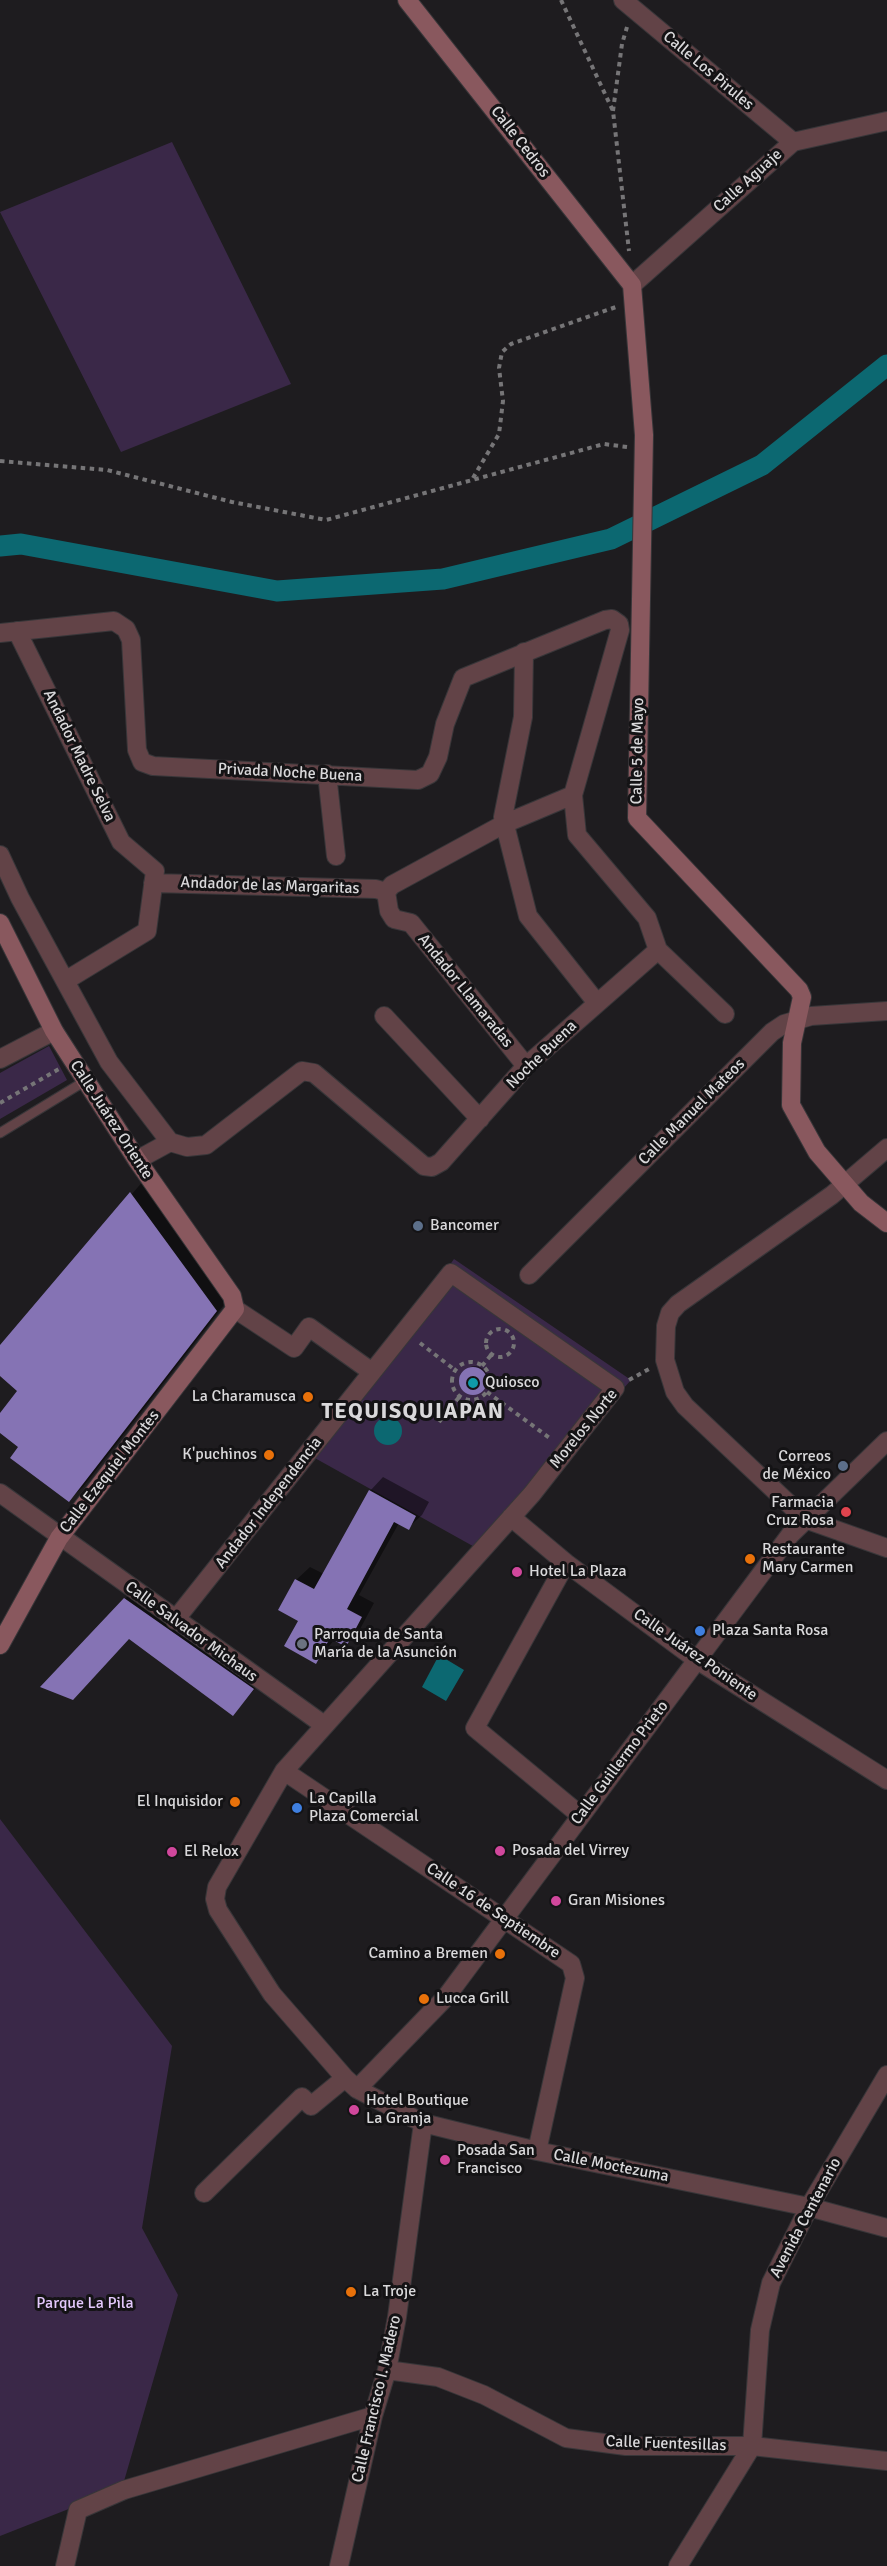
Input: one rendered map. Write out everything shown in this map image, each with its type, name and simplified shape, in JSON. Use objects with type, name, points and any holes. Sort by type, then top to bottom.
[{"type":"street","name":"Calle Cedros","points":[[407,0],[633,293]]},
{"type":"street","name":"Calle Los Pirules","points":[[630,6],[793,142]]},
{"type":"street","name":"Calle Aguaje","points":[[633,293],[793,142],[887,121]]},
{"type":"street","name":"Calle 5 de Mayo","points":[[633,293],[644,435],[637,818],[799,990],[802,997],[792,1043],[791,1105],[817,1152],[861,1203],[887,1223]]},
{"type":"street","name":"Privada Noche Buena","points":[[9,632],[114,621],[126,629],[131,640],[137,750],[142,762],[153,766],[418,780],[430,774],[438,757],[445,724],[463,678],[612,619],[619,624],[620,630],[573,795]]},
{"type":"street","name":"Andador Madre Selva","points":[[9,632],[121,842],[154,877]]},
{"type":"street","points":[[524,652],[523,717],[503,817],[504,824],[528,916],[597,1003]]},
{"type":"street","points":[[327,774],[336,856]]},
{"type":"street","points":[[386,892],[392,885],[504,824],[573,795],[577,835],[647,918],[658,950],[725,1014]]},
{"type":"street","points":[[0,855],[20,898],[109,1062],[170,1142],[137,1160]]},
{"type":"street","points":[[65,981],[147,932],[154,877]]},
{"type":"street","name":"Andador de las Margaritas","points":[[154,877],[376,889],[386,892]]},
{"type":"street","name":"Andador Llamaradas","points":[[386,892],[389,911],[394,920],[411,923],[526,1066]]},
{"type":"street","name":"Calle Juárez Oriente","points":[[0,923],[54,1031],[137,1160],[232,1296],[235,1309]]},
{"type":"street","name":"Noche Buena","points":[[170,1142],[187,1147],[206,1146],[302,1071],[314,1073],[424,1166],[432,1167],[441,1162],[526,1066],[658,950]]},
{"type":"street","name":"Calle Manuel Mateos","points":[[529,1275],[772,1032],[811,1016],[887,1011]]},
{"type":"street","points":[[384,1016],[480,1119]]},
{"type":"street","points":[[0,1059],[54,1031]]},
{"type":"street","points":[[887,1148],[845,1183],[678,1304],[670,1313],[666,1326],[665,1360],[675,1392],[685,1406],[805,1519],[887,1548]]},
{"type":"street","name":"Andador Independencia","points":[[176,1620],[451,1273],[615,1388]]},
{"type":"street","points":[[235,1309],[294,1348],[309,1327],[372,1372]]},
{"type":"street","name":"Calle Ezequiel Montes","points":[[0,1645],[59,1538],[235,1309]]},
{"type":"street","name":"Morelos Norte","points":[[351,2084],[272,1994],[218,1910],[215,1899],[217,1887],[284,1771],[511,1518],[615,1388]]},
{"type":"street","name":"Calle Guillermo Prieto","points":[[204,2193],[302,2097],[311,2106],[351,2084],[446,1997],[580,1815],[805,1519],[887,1441]]},
{"type":"street","name":"Calle Salvador Michaus","points":[[0,1493],[59,1538],[324,1725]]},
{"type":"street","name":"Calle Juárez Poniente","points":[[511,1518],[566,1563],[697,1660],[887,1780]]},
{"type":"street","points":[[566,1563],[475,1728],[580,1815]]},
{"type":"street","name":"Calle 16 de Septiembre","points":[[284,1771],[571,1964],[575,1971],[537,2151]]},
{"type":"street","name":"Avenida Centenario","points":[[678,2566],[752,2446],[760,2330],[771,2283],[809,2207],[887,2075]]},
{"type":"street","name":"Calle Moctezuma","points":[[351,2084],[423,2123],[537,2151],[809,2207],[887,2228]]},
{"type":"street","name":"Calle Francisco I. Madero","points":[[339,2566],[373,2416],[387,2370],[399,2305],[423,2123]]},
{"type":"street","name":"Calle Fuentesillas","points":[[387,2370],[438,2377],[484,2396],[566,2438],[626,2446],[752,2446],[887,2462]]},
{"type":"street","points":[[65,2566],[78,2510],[124,2490],[373,2416]]},
{"type":"lane","points":[[0,1133],[85,1081]]},
{"type":"path","points":[[561,0],[613,111]]},
{"type":"path","points":[[473,478],[499,435],[503,401],[499,368],[502,352],[511,344],[633,293],[613,111],[622,44],[630,6]]},
{"type":"path","points":[[0,461],[108,470],[232,502],[321,520],[342,517],[473,478],[604,444],[621,445],[643,454]]},
{"type":"path","points":[[0,1103],[73,1061]]},
{"type":"path","points":[[498,1329],[507,1331],[514,1342],[511,1350],[500,1356],[492,1354],[486,1341],[489,1333],[498,1329]]},
{"type":"path","points":[[405,1331],[455,1370]]},
{"type":"path","points":[[482,1366],[492,1354]]},
{"type":"path","name":"Morelos Norte","points":[[615,1388],[665,1360]]},
{"type":"path","points":[[470,1362],[482,1366],[490,1376],[487,1392],[474,1400],[460,1396],[452,1384],[455,1370],[470,1362]]},
{"type":"path","points":[[487,1392],[567,1450]]},
{"type":"path","points":[[439,1422],[460,1396]]},
{"type":"green space","points":[[172,142],[291,384],[121,452],[0,212]]},
{"type":"green space","points":[[49,1046],[67,1080],[0,1119],[0,1073]]},
{"type":"green space","points":[[454,1259],[631,1380],[480,1550],[313,1457]]},
{"type":"green space","name":"Parque La Pila","points":[[0,1819],[172,2046],[142,2228],[178,2295],[122,2488],[0,2536]]},
{"type":"water","points":[[388,1417],[398,1421],[402,1431],[398,1441],[388,1445],[378,1441],[374,1431],[378,1421]]},
{"type":"water","points":[[439,1655],[464,1670],[446,1701],[422,1687]]},
{"type":"building","points":[[130,1192],[217,1311],[69,1502],[10,1458],[18,1447],[0,1433],[0,1413],[17,1391],[0,1376],[0,1345]]},
{"type":"building","name":"Quiosco","points":[[473,1367],[483,1371],[487,1381],[483,1391],[473,1395],[463,1391],[459,1381],[463,1371]]},
{"type":"building","points":[[369,1490],[416,1516],[409,1530],[394,1522],[347,1609],[362,1617],[346,1647],[330,1638],[316,1664],[284,1646],[298,1621],[278,1610],[295,1579],[314,1589]]},
{"type":"building","points":[[124,1598],[254,1689],[233,1716],[129,1639],[73,1700],[40,1687]]},
{"type":"waterway","points":[[0,546],[21,544],[277,591],[443,579],[611,539],[762,465],[887,365]]},
{"type":"place","name":"Bancomer","points":[[418,1226]]},
{"type":"place","name":"Quiosco","points":[[473,1383]]},
{"type":"place","name":"La Charamusca","points":[[308,1397]]},
{"type":"place","name":"K'puchinos","points":[[269,1455]]},
{"type":"place","name":"Correos de México","points":[[843,1466]]},
{"type":"place","name":"Farmacia Cruz Rosa","points":[[846,1512]]},
{"type":"place","name":"Restaurante Mary Carmen","points":[[750,1559]]},
{"type":"place","name":"Hotel La Plaza","points":[[517,1572]]},
{"type":"place","name":"Plaza Santa Rosa","points":[[700,1631]]},
{"type":"place","name":"Parroquia de Santa María de la Asunción","points":[[302,1644]]},
{"type":"place","name":"El Inquisidor","points":[[235,1802]]},
{"type":"place","name":"La Capilla Plaza Comercial","points":[[297,1808]]},
{"type":"place","name":"Posada del Virrey","points":[[500,1851]]},
{"type":"place","name":"El Relox","points":[[172,1852]]},
{"type":"place","name":"Gran Misiones","points":[[556,1901]]},
{"type":"place","name":"Camino a Bremen","points":[[500,1954]]},
{"type":"place","name":"Lucca Grill","points":[[424,1999]]},
{"type":"place","name":"Hotel Boutique La Granja","points":[[354,2110]]},
{"type":"place","name":"Posada San Francisco","points":[[445,2160]]},
{"type":"place","name":"La Troje","points":[[351,2292]]},
{"type":"district","name":"TEQUISQUIAPAN","points":[[413,1412]]}]
